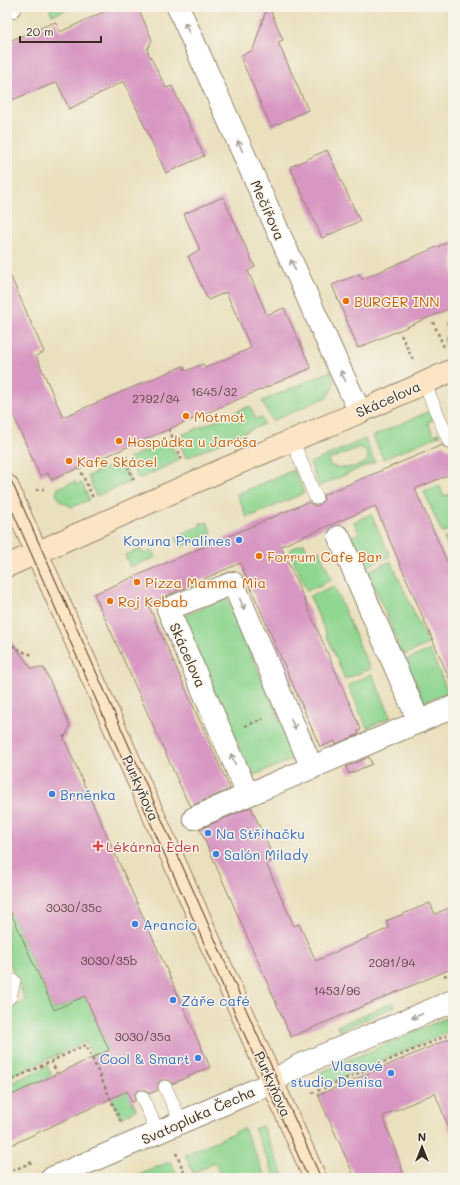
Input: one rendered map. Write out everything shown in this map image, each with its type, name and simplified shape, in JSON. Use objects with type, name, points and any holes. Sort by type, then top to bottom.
[{"type":"street","name":"Mečířova","points":[[178,7],[360,412]]},
{"type":"street","name":"Skácelova","points":[[7,566],[222,470],[360,412],[453,370]]},
{"type":"street","name":"Purkyňova","points":[[7,486],[315,1178]]},
{"type":"street","points":[[339,537],[419,722]]},
{"type":"street","name":"Skácelova","points":[[248,795],[168,610],[233,583],[312,768]]},
{"type":"street","points":[[194,818],[453,707]]},
{"type":"street","name":"Svatopluka Čecha","points":[[52,1178],[235,1099],[272,1082],[300,1065],[453,1001]]},
{"type":"lane","points":[[424,383],[449,441]]},
{"type":"lane","points":[[292,440],[316,498]]},
{"type":"lane","points":[[7,998],[10,997],[14,981]]},
{"type":"lane","points":[[165,1087],[181,1122]]},
{"type":"lane","points":[[142,1097],[158,1132]]},
{"type":"path","points":[[401,335],[413,361]]},
{"type":"path","points":[[169,429],[182,460]]},
{"type":"path","points":[[123,455],[134,480]]},
{"type":"path","points":[[79,467],[93,498]]},
{"type":"path","points":[[35,490],[44,489]]},
{"type":"path","points":[[7,643],[33,655]]},
{"type":"path","points":[[222,734],[264,718]]},
{"type":"path","points":[[63,737],[69,734]]},
{"type":"path","points":[[312,1093],[453,1033]]},
{"type":"path","points":[[7,1082],[86,1046],[121,1122]]},
{"type":"path","points":[[51,1061],[56,1073]]},
{"type":"path","points":[[176,1153],[186,1177]]},
{"type":"green space","points":[[49,7],[72,7],[52,15]]},
{"type":"green space","points":[[453,319],[453,344],[447,346],[444,338],[449,336],[444,323]]},
{"type":"green space","points":[[331,371],[334,386],[327,397],[272,421],[262,401]]},
{"type":"green space","points":[[250,406],[256,419],[261,417],[264,424],[186,458],[177,437]]},
{"type":"green space","points":[[430,411],[433,420],[428,422],[433,435],[439,433],[440,435],[383,459],[373,436]]},
{"type":"green space","points":[[365,439],[375,462],[319,486],[310,463]],"holes":[[[360,447],[365,450],[368,457],[367,462],[362,464],[345,468],[331,466],[329,463],[330,459]]]},
{"type":"green space","points":[[169,440],[178,461],[138,479],[129,458]]},
{"type":"green space","points":[[122,461],[131,482],[96,496],[88,476]]},
{"type":"green space","points":[[294,470],[304,493],[247,518],[237,494]]},
{"type":"green space","points":[[75,481],[76,485],[82,483],[89,500],[72,507],[60,501],[56,494],[58,488]]},
{"type":"green space","points":[[439,485],[444,496],[453,493],[453,528],[442,533],[424,491]]},
{"type":"green space","points":[[371,514],[390,556],[365,567],[352,536],[359,533],[354,522]]},
{"type":"green space","points":[[202,522],[203,524],[207,522],[212,533],[180,547],[176,538],[200,526],[200,523]]},
{"type":"green space","points":[[453,535],[453,559],[444,538]]},
{"type":"green space","points":[[304,543],[309,555],[319,550],[332,580],[307,591],[289,550]]},
{"type":"green space","points":[[141,549],[143,554],[153,550],[156,557],[130,567],[125,555]]},
{"type":"green space","points":[[391,561],[428,644],[404,655],[402,651],[399,650],[396,643],[397,640],[373,584],[369,582],[366,575],[368,571]]},
{"type":"green space","points":[[334,586],[370,669],[345,679],[310,596]]},
{"type":"green space","points":[[227,598],[296,758],[252,776],[181,617]]},
{"type":"green space","points":[[430,650],[448,692],[424,702],[406,660]]},
{"type":"green space","points":[[372,674],[391,717],[367,728],[348,685]]},
{"type":"green space","points":[[7,904],[54,1010],[85,996],[136,1110],[121,1118],[86,1042],[7,1078],[7,1027],[13,1024],[9,1011],[25,1000],[7,956]]},
{"type":"green space","points":[[393,1002],[395,1006],[339,1031],[337,1026]]},
{"type":"green space","points":[[453,1015],[453,1030],[324,1085],[319,1073]]},
{"type":"green space","points":[[47,1066],[52,1076],[7,1097],[7,1085]]},
{"type":"green space","points":[[262,1126],[285,1178],[276,1178],[254,1129]]},
{"type":"green space","points":[[244,1128],[266,1178],[222,1178],[215,1163],[193,1173],[185,1155]]},
{"type":"green space","points":[[171,1161],[178,1178],[132,1178]]},
{"type":"building","points":[[114,7],[138,7],[152,40],[147,50],[166,88],[172,86],[204,156],[166,173],[124,81],[69,109],[57,82],[7,102],[7,42],[55,22],[60,32]]},
{"type":"building","points":[[267,7],[269,7],[283,40],[278,42],[308,110],[271,127],[240,56],[253,50]]},
{"type":"building","points":[[327,150],[360,221],[322,238],[290,167]]},
{"type":"building","points":[[223,197],[255,267],[248,271],[267,315],[284,308],[311,368],[51,480],[48,473],[40,476],[7,401],[7,268],[44,352],[36,356],[63,417],[183,366],[186,371],[203,364],[205,368],[251,348],[226,292],[208,300],[188,256],[200,250],[184,214]]},
{"type":"building","points":[[453,240],[453,307],[358,348],[332,285],[359,274],[362,279]]},
{"type":"building","points":[[442,445],[448,449],[453,448],[453,473],[415,489],[453,575],[453,687],[375,506],[281,546],[361,730],[358,731],[359,734],[336,744],[335,741],[320,747],[240,563],[148,604],[230,789],[191,806],[188,803],[94,594],[308,502],[315,506],[319,505],[324,499],[323,495]]},
{"type":"building","points":[[7,635],[31,668],[44,668],[70,726],[64,739],[210,1067],[172,1084],[169,1080],[162,1080],[158,1083],[158,1090],[149,1094],[146,1090],[139,1090],[135,1093],[135,1101],[132,1102],[127,1091],[7,1147],[7,1097],[109,1050],[85,996],[54,1010],[7,904]]},
{"type":"building","points":[[369,757],[372,764],[349,774],[346,767]]},
{"type":"building","points":[[251,807],[271,852],[268,853],[271,862],[266,863],[294,926],[299,924],[316,961],[389,928],[386,921],[430,903],[435,914],[453,906],[453,968],[291,1037],[200,829]]},
{"type":"building","points":[[453,1037],[453,1135],[452,1136],[435,1093],[383,1116],[405,1178],[355,1178],[318,1095]]},
{"type":"tram line","points":[[7,471],[321,1178]]},
{"type":"tram line","points":[[7,499],[308,1178]]},
{"type":"place","name":"BURGER INN","points":[[346,301]]},
{"type":"place","name":"Motmot","points":[[186,416]]},
{"type":"place","name":"Hospůdka u Jaróša","points":[[119,441]]},
{"type":"place","name":"Kafe Skácel","points":[[69,461]]},
{"type":"place","name":"Koruna Pralines","points":[[239,540]]},
{"type":"place","name":"Forrum Cafe Bar","points":[[259,556]]},
{"type":"place","name":"Pizza Mamma Mia","points":[[137,582]]},
{"type":"place","name":"Roj Kebab","points":[[110,601]]},
{"type":"place","name":"Brněnka","points":[[52,794]]},
{"type":"place","name":"Na Stříhačku","points":[[208,833]]},
{"type":"place","name":"Lékárna Eden","points":[[98,846]]},
{"type":"place","name":"Salón Milady","points":[[216,854]]},
{"type":"place","name":"Arancio","points":[[135,924]]},
{"type":"place","name":"Záře café","points":[[173,1000]]},
{"type":"place","name":"Cool & Smart","points":[[198,1058]]},
{"type":"place","name":"Vlasové studio Denisa","points":[[391,1073]]}]
